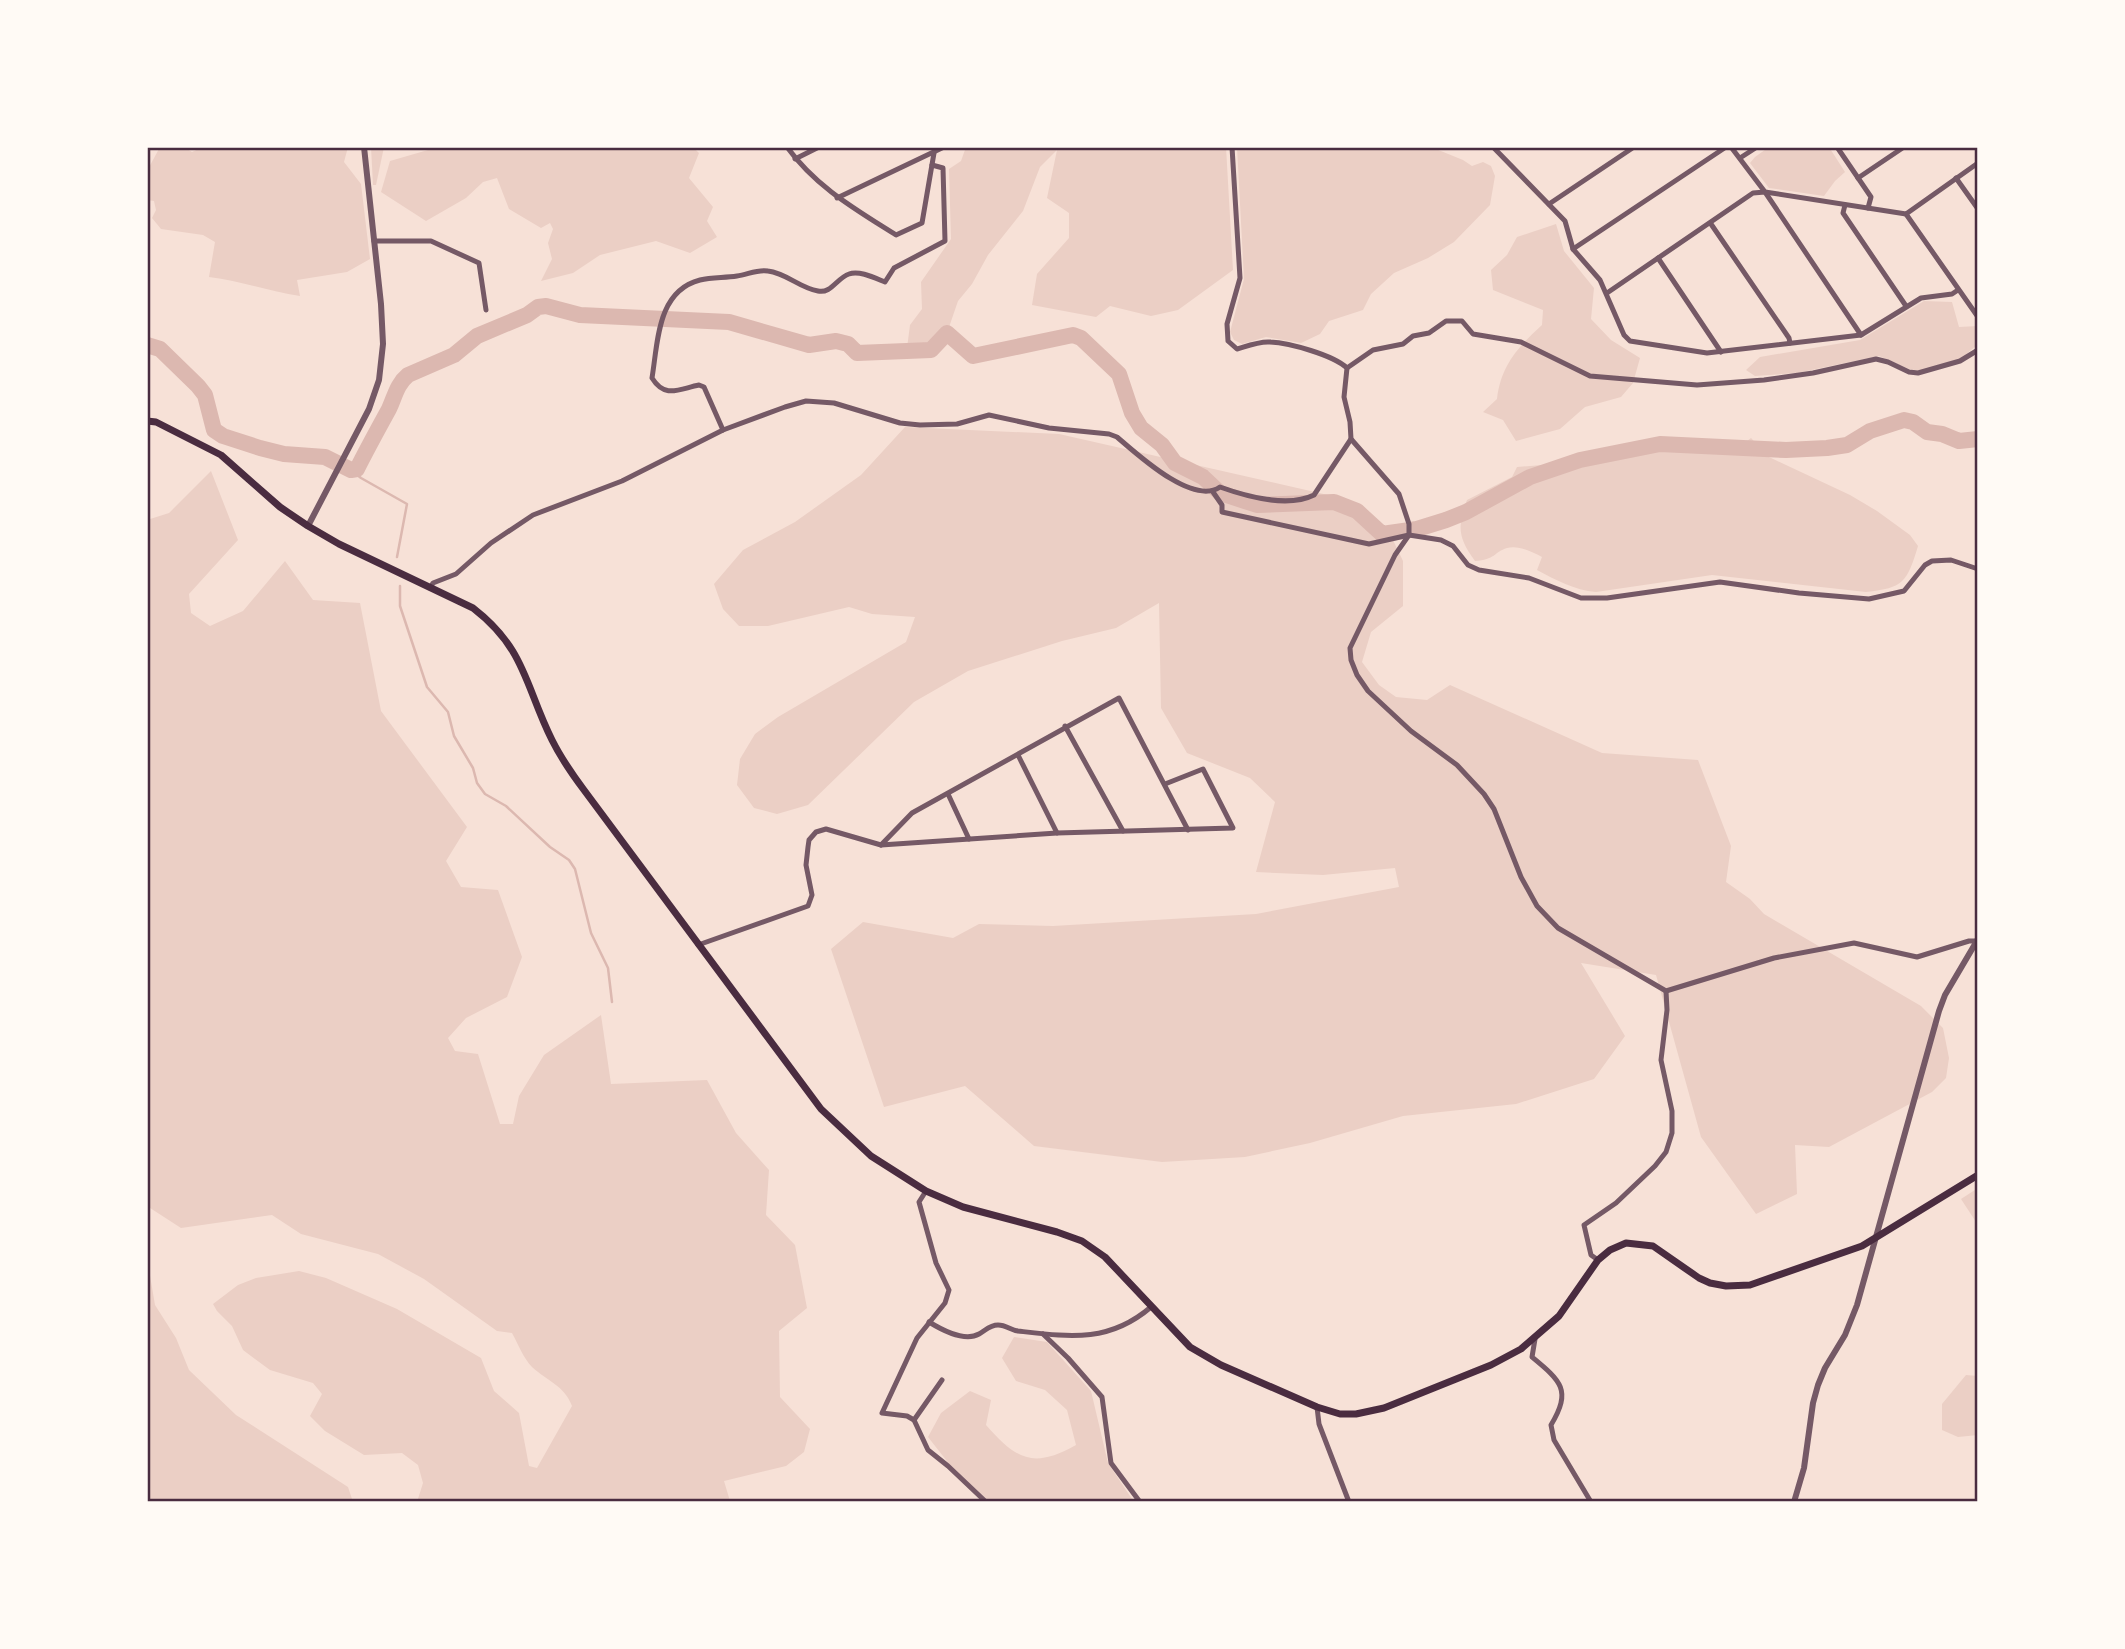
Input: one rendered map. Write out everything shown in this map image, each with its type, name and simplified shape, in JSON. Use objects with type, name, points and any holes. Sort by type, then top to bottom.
[{"type":"main road","points":[[147,421],[156,422],[221,455],[280,507],[308,526],[339,544],[473,608],[492,622],[508,642],[525,672],[551,740],[570,771],[821,1109],[871,1156],[926,1191],[963,1207],[1082,1241],[1105,1257],[1190,1347],[1221,1365],[1317,1407],[1340,1414],[1356,1414],[1384,1408],[1490,1365],[1521,1349],[1559,1316],[1598,1260],[1610,1250],[1626,1243],[1653,1245],[1710,1283],[1726,1286],[1750,1284],[1812,1265],[1877,1238],[1978,1175]]},
{"type":"street","points":[[308,526],[369,409],[379,380],[383,344],[364,147]]},
{"type":"street","points":[[786,147],[811,176],[837,198],[896,235],[922,223],[934,153]]},
{"type":"street","points":[[795,159],[820,147]]},
{"type":"street","points":[[837,198],[944,147]]},
{"type":"street","points":[[1232,147],[1240,278],[1227,324],[1228,341],[1237,349],[1267,341],[1282,344],[1338,359],[1347,368]]},
{"type":"street","points":[[1493,147],[1565,221],[1573,249],[1600,280],[1624,335],[1630,341],[1707,353],[1861,335],[1921,298],[1952,294],[1958,290]]},
{"type":"street","points":[[1549,204],[1634,147]]},
{"type":"street","points":[[1573,249],[1728,147],[1740,158],[1765,192],[1861,335]]},
{"type":"street","points":[[1740,158],[1757,147]]},
{"type":"street","points":[[1837,147],[1871,197],[1868,208]]},
{"type":"street","points":[[1858,178],[1903,147]]},
{"type":"street","points":[[1607,293],[1753,193],[1765,192],[1906,214],[1978,163]]},
{"type":"street","points":[[723,430],[704,387],[699,385],[666,392],[660,390],[652,378],[660,323],[669,301],[679,289],[696,281],[757,271],[785,276],[817,291],[827,291],[849,274],[856,273],[885,282],[894,268],[945,241],[943,168],[932,165]]},
{"type":"street","points":[[1956,178],[1978,209]]},
{"type":"street","points":[[1845,205],[1843,213],[1906,306]]},
{"type":"street","points":[[1906,214],[1978,317]]},
{"type":"street","points":[[1711,224],[1790,343]]},
{"type":"street","points":[[374,241],[431,241],[479,263],[485,310]]},
{"type":"street","points":[[1658,258],[1721,352]]},
{"type":"street","points":[[430,588],[433,583],[456,574],[491,544],[533,515],[622,481],[723,430],[806,401],[834,403],[900,423],[957,424],[989,415],[1049,428],[1109,433],[1118,437],[1170,478],[1194,491],[1213,492],[1220,487],[1254,498],[1279,500],[1308,498],[1319,488],[1351,439],[1344,397],[1347,368],[1373,350],[1403,344],[1413,336],[1429,333],[1446,321],[1462,321],[1473,334],[1521,342],[1590,376],[1697,385],[1813,373],[1876,359],[1918,373],[1960,361],[1978,350]]},
{"type":"street","points":[[1351,439],[1399,494],[1409,524],[1409,534],[1395,555],[1350,648],[1357,676],[1391,713],[1457,765],[1484,794],[1494,809],[1521,877],[1537,906],[1558,928],[1666,992],[1764,961],[1854,943],[1917,957],[1969,940],[1977,940]]},
{"type":"street","points":[[1213,492],[1222,505],[1222,512],[1369,544],[1409,534],[1441,540],[1453,546],[1468,565],[1479,570],[1529,578],[1564,594],[1581,598],[1607,598],[1720,582],[1869,599],[1904,591],[1925,565],[1932,561],[1951,559],[1978,569]]},
{"type":"street","points":[[880,845],[912,813],[1119,698],[1188,830]]},
{"type":"street","points":[[1065,726],[1124,831]]},
{"type":"street","points":[[1018,755],[1057,832]]},
{"type":"street","points":[[698,945],[808,906],[812,895],[806,865],[809,840],[816,832],[826,829],[880,845],[1057,832],[1233,828],[1203,769],[1165,784]]},
{"type":"street","points":[[948,794],[969,839]]},
{"type":"street","points":[[1794,1502],[1804,1468],[1818,1385],[1845,1335],[1857,1305],[1939,1012],[1945,995],[1977,940]]},
{"type":"street","points":[[1598,1260],[1591,1255],[1584,1225],[1616,1203],[1655,1167],[1666,1152],[1672,1133],[1672,1111],[1661,1060],[1667,1010],[1666,992]]},
{"type":"street","points":[[926,1191],[919,1202],[936,1263],[949,1290],[945,1303],[917,1338],[882,1413],[906,1416],[914,1420],[928,1450],[986,1502]]},
{"type":"street","points":[[929,1322],[943,1331],[963,1336],[977,1336],[996,1325],[1012,1330],[1069,1335],[1110,1332],[1135,1321],[1151,1307]]},
{"type":"street","points":[[1043,1334],[1068,1358],[1102,1398],[1111,1463],[1140,1502]]},
{"type":"street","points":[[1535,1339],[1532,1357],[1560,1385],[1564,1396],[1561,1408],[1551,1424],[1554,1440],[1591,1502]]},
{"type":"street","points":[[914,1420],[942,1380]]},
{"type":"street","points":[[1317,1407],[1318,1424],[1349,1502]]},
{"type":"shaded area","points":[[160,147],[184,147],[192,152],[203,147],[348,147],[344,162],[361,184],[370,259],[347,272],[297,280],[300,296],[209,277],[215,242],[203,235],[161,229],[152,218],[156,210],[154,201],[147,200],[147,171]]},
{"type":"shaded area","points":[[371,147],[384,147],[376,185],[373,185]]},
{"type":"shaded area","points":[[401,147],[693,147],[699,153],[689,178],[713,207],[707,221],[717,237],[690,253],[656,241],[600,255],[573,273],[541,281],[552,259],[548,243],[553,229],[550,223],[541,228],[509,209],[497,178],[483,182],[466,198],[426,221],[381,192],[390,161],[428,150],[402,150]]},
{"type":"shaded area","points":[[966,147],[1226,147],[1233,270],[1178,310],[1151,316],[1110,306],[1096,317],[1032,305],[1037,274],[1069,238],[1069,213],[1047,198],[1057,150],[1040,167],[1023,211],[988,255],[972,284],[958,301],[947,333],[929,348],[907,348],[910,325],[922,309],[921,282],[951,239],[949,169],[961,161]]},
{"type":"shaded area","points":[[1237,147],[1431,147],[1472,166],[1483,162],[1491,166],[1495,176],[1490,205],[1454,242],[1428,258],[1394,273],[1371,294],[1363,310],[1329,321],[1320,334],[1301,343],[1266,337],[1242,344],[1234,340],[1230,332],[1244,279]]},
{"type":"shaded area","points":[[1769,147],[1829,147],[1845,172],[1824,196],[1769,188],[1750,163]]},
{"type":"shaded area","points":[[1556,224],[1564,251],[1594,288],[1591,319],[1611,340],[1640,358],[1633,383],[1621,397],[1585,407],[1560,429],[1516,441],[1503,420],[1483,412],[1497,399],[1502,376],[1512,358],[1542,325],[1543,310],[1493,290],[1491,270],[1507,255],[1517,237]]},
{"type":"shaded area","points":[[1924,301],[1952,302],[1959,327],[1978,326],[1978,344],[1962,358],[1920,371],[1879,356],[1797,373],[1755,376],[1746,370],[1760,357],[1860,340]]},
{"type":"shaded area","points":[[905,427],[1059,434],[1328,495],[1367,512],[1392,538],[1403,561],[1403,606],[1371,632],[1362,662],[1379,685],[1396,697],[1427,700],[1450,685],[1602,753],[1698,760],[1731,846],[1726,882],[1750,899],[1764,914],[1921,1006],[1943,1028],[1949,1058],[1946,1078],[1932,1092],[1829,1147],[1795,1145],[1797,1194],[1756,1214],[1701,1137],[1656,975],[1581,963],[1625,1036],[1594,1079],[1516,1104],[1403,1116],[1310,1143],[1245,1157],[1162,1162],[1034,1146],[965,1086],[884,1107],[831,949],[863,922],[953,938],[979,924],[1053,926],[1256,914],[1399,887],[1395,868],[1323,875],[1256,872],[1275,802],[1250,778],[1187,753],[1161,708],[1159,603],[1116,628],[1062,641],[968,671],[914,702],[808,805],[777,814],[754,808],[737,785],[740,759],[755,734],[778,717],[906,642],[915,617],[872,614],[849,607],[768,626],[739,626],[723,609],[714,584],[743,550],[795,522],[861,475]]},
{"type":"shaded area","points":[[1679,437],[1733,452],[1751,438],[1769,457],[1850,495],[1877,511],[1910,535],[1918,546],[1907,575],[1889,588],[1866,592],[1712,575],[1596,592],[1573,587],[1537,570],[1542,557],[1525,550],[1507,548],[1490,558],[1475,561],[1465,546],[1461,525],[1467,500],[1512,477],[1517,467],[1579,462]]},
{"type":"shaded area","points":[[211,471],[238,540],[189,594],[191,613],[210,626],[243,611],[285,561],[313,600],[360,603],[381,711],[467,827],[446,861],[461,887],[498,890],[522,957],[507,997],[466,1018],[448,1038],[455,1051],[478,1054],[500,1124],[513,1124],[519,1096],[544,1055],[601,1015],[611,1084],[707,1080],[736,1133],[769,1170],[766,1215],[795,1245],[807,1308],[779,1331],[780,1397],[810,1429],[804,1452],[786,1466],[724,1481],[730,1501],[417,1502],[423,1483],[418,1465],[402,1453],[364,1455],[325,1431],[310,1416],[322,1394],[313,1383],[270,1370],[243,1350],[232,1326],[213,1304],[238,1285],[256,1278],[299,1271],[326,1278],[397,1309],[481,1358],[494,1391],[519,1413],[529,1466],[537,1468],[572,1406],[560,1388],[529,1364],[512,1333],[497,1331],[424,1279],[378,1254],[301,1234],[272,1215],[181,1228],[147,1206],[147,520],[169,513]]},
{"type":"shaded area","points":[[1978,1188],[1978,1225],[1961,1199]]},
{"type":"shaded area","points":[[147,1258],[155,1305],[176,1338],[189,1370],[236,1415],[348,1487],[353,1502],[147,1502]]},
{"type":"shaded area","points":[[1014,1337],[1047,1342],[1091,1391],[1108,1463],[1134,1502],[989,1502],[950,1465],[928,1437],[941,1413],[970,1391],[991,1400],[986,1425],[1017,1453],[1026,1457],[1048,1457],[1076,1445],[1067,1410],[1045,1390],[1016,1381],[1002,1358]]},
{"type":"shaded area","points":[[1966,1375],[1978,1376],[1978,1435],[1958,1437],[1942,1430],[1942,1404]]},
{"type":"waterway","points":[[147,345],[160,349],[198,386],[205,395],[214,430],[223,436],[284,454],[325,457],[351,470],[357,469],[399,386],[408,375],[454,355],[477,336],[527,315],[538,307],[546,306],[580,315],[729,322],[809,345],[836,341],[848,344],[857,353],[931,350],[947,333],[973,356],[1073,335],[1081,338],[1119,374],[1132,413],[1141,428],[1162,445],[1175,463],[1203,477],[1220,493],[1257,505],[1334,502],[1357,511],[1382,534],[1417,529],[1446,520],[1530,477],[1580,460],[1660,444],[1786,450],[1827,448],[1847,445],[1870,431],[1904,420],[1913,422],[1927,432],[1942,434],[1959,441],[1978,439]]},
{"type":"waterway","points":[[351,470],[407,504],[397,557]]},
{"type":"waterway","points":[[400,586],[400,606],[427,687],[448,712],[454,736],[473,768],[477,783],[485,794],[506,806],[550,847],[569,860],[575,869],[591,933],[608,968],[612,1002]]}]
